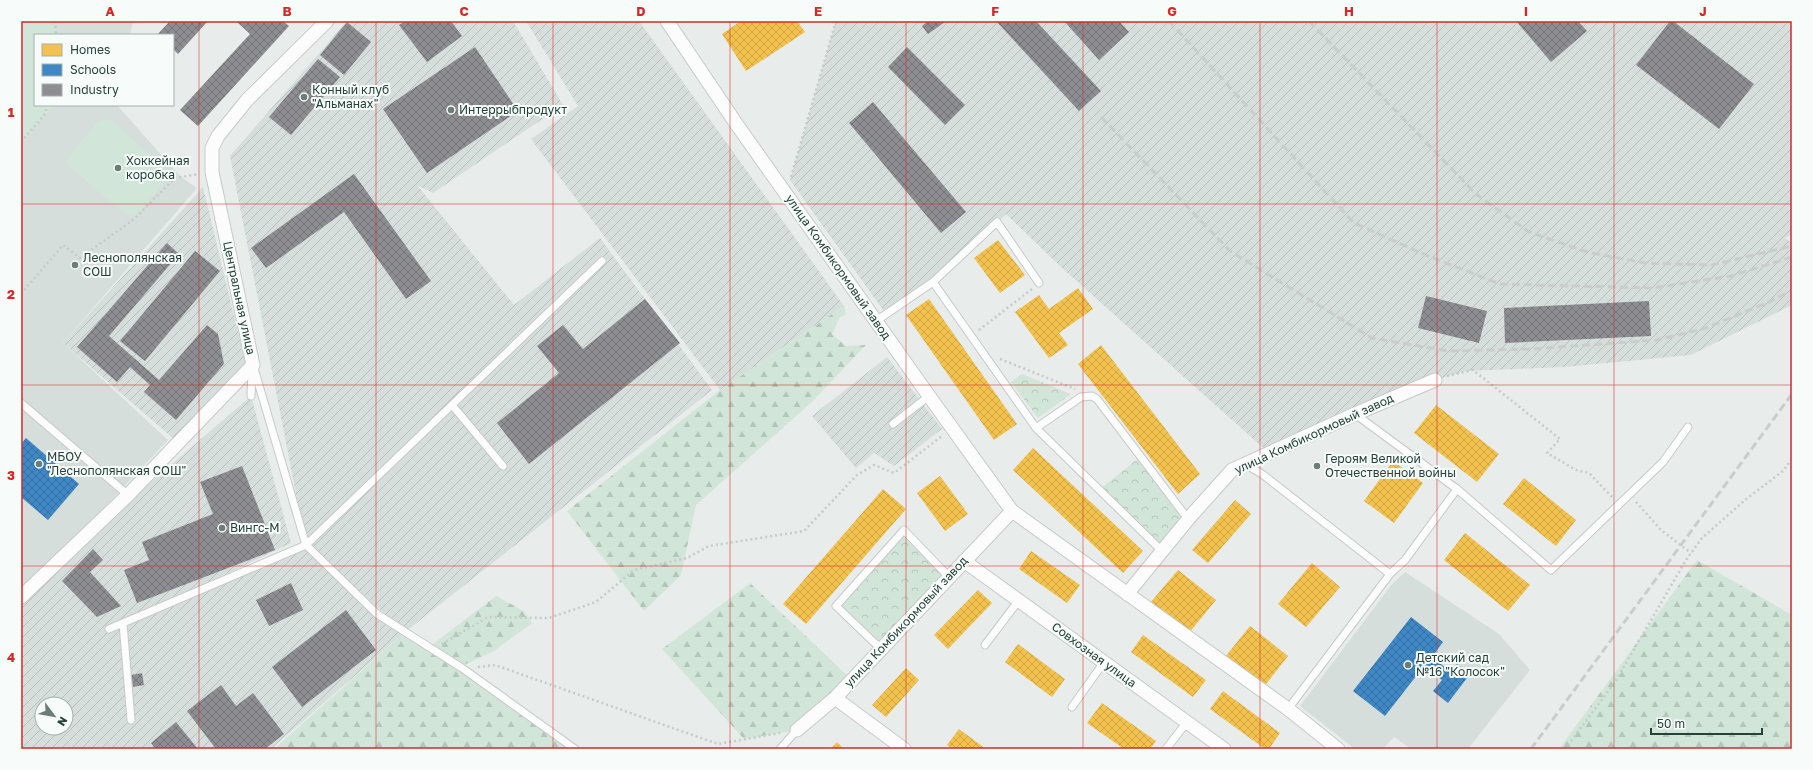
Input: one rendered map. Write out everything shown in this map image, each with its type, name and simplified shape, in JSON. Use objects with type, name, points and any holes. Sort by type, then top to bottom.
[{"type":"street","name":"Центральная улица","points":[[21,598],[128,495],[253,365],[212,172],[212,148],[218,136],[247,100],[328,21]]},
{"type":"street","name":"улица Комбикормовый завод","points":[[667,21],[735,122],[952,429],[1012,511],[1288,709],[1337,749]]},
{"type":"street","name":"улица Комбикормовый завод","points":[[1127,594],[1188,518],[1232,470],[1355,414],[1435,380]]},
{"type":"street","name":"улица Комбикормовый завод","points":[[797,730],[835,698],[1012,511]]},
{"type":"street","name":"Совхозная улица","points":[[964,561],[1224,749]]},
{"type":"street","points":[[835,698],[904,749]]},
{"type":"lane","points":[[876,322],[933,282],[997,222],[1039,283]]},
{"type":"lane","points":[[109,630],[306,545],[602,261]]},
{"type":"lane","points":[[933,282],[1036,428],[1162,551]]},
{"type":"lane","points":[[251,396],[253,365]]},
{"type":"lane","points":[[253,365],[306,545],[377,614],[462,668],[575,749]]},
{"type":"lane","points":[[893,424],[929,396]]},
{"type":"lane","points":[[1036,428],[1082,397],[1092,396],[1097,399],[1188,518]]},
{"type":"lane","points":[[21,403],[128,495]]},
{"type":"lane","points":[[452,405],[503,466]]},
{"type":"lane","points":[[1355,414],[1457,489],[1551,570],[1663,462],[1688,427]]},
{"type":"lane","points":[[1241,466],[1250,467],[1262,474],[1390,574]]},
{"type":"lane","points":[[1288,709],[1390,574],[1405,560],[1457,489]]},
{"type":"lane","points":[[880,649],[836,606],[904,530],[949,576]]},
{"type":"lane","points":[[985,645],[1019,600]]},
{"type":"lane","points":[[123,624],[131,720]]},
{"type":"lane","points":[[1072,707],[1104,662]]},
{"type":"lane","points":[[1166,749],[1187,722]]},
{"type":"lane","points":[[780,749],[797,730]]},
{"type":"path","points":[[55,21],[56,34]]},
{"type":"path","points":[[790,180],[836,21]]},
{"type":"path","points":[[21,142],[45,114],[46,106]]},
{"type":"path","points":[[21,294],[63,245],[80,258],[133,220],[175,178],[205,174]]},
{"type":"path","points":[[971,337],[1039,283]]},
{"type":"path","points":[[981,351],[1092,396]]},
{"type":"path","points":[[1435,380],[1474,370],[1560,439],[1547,453],[1576,470],[1589,473],[1618,505]]},
{"type":"path","points":[[433,649],[488,617],[549,618],[596,602],[634,570],[686,558],[709,546],[804,531],[857,475],[874,465],[894,473],[952,429]]},
{"type":"path","points":[[1565,749],[1615,682],[1691,553],[1702,538],[1745,500],[1783,471],[1792,459]]},
{"type":"path","points":[[1628,496],[1641,506],[1661,530],[1691,553]]},
{"type":"path","points":[[462,668],[495,665],[718,744],[797,730]]},
{"type":"shaded area","name":"Леснополянская СОШ","points":[[21,21],[133,21],[130,34],[34,34],[34,106],[118,106],[181,177],[197,188],[63,343],[168,440],[21,596]]},
{"type":"shaded area","points":[[347,21],[513,21],[563,105],[433,193],[417,185],[514,305],[600,238],[712,390],[405,632],[271,749],[21,749],[21,597],[59,561],[251,396],[291,543],[136,617],[306,545],[230,156]],"holes":[[[315,552],[403,630],[377,614]]]},
{"type":"shaded area","points":[[526,21],[639,21],[844,306],[720,390],[531,139],[578,106]]},
{"type":"shaded area","points":[[836,21],[1792,21],[1792,234],[1785,238],[1792,243],[1792,305],[1691,355],[1565,367],[1466,371],[1435,380],[1269,453],[1062,268],[1006,214],[933,282],[886,314],[790,180]]},
{"type":"shaded area","points":[[203,187],[246,365],[175,440],[63,343]]},
{"type":"shaded area","points":[[887,357],[942,429],[894,466],[874,453],[856,468],[812,416]]},
{"type":"shaded area","points":[[1405,572],[1499,634],[1530,670],[1468,749],[1411,749],[1394,737],[1383,749],[1355,749],[1300,706],[1392,584]]},
{"type":"green space","points":[[21,21],[44,21],[52,25],[60,34],[34,34],[34,106],[53,106],[21,143]]},
{"type":"green space","name":"Хоккейная коробка","points":[[103,119],[112,121],[166,169],[164,183],[138,213],[130,214],[123,212],[69,166],[67,161],[70,155],[96,124]]},
{"type":"green space","points":[[844,306],[846,315],[840,317],[832,334],[846,346],[866,345],[812,402],[696,505],[681,575],[644,611],[567,511],[720,390]]},
{"type":"green space","points":[[1022,374],[1071,394],[1038,418],[1011,382]]},
{"type":"green space","points":[[1141,456],[1188,519],[1162,551],[1099,490]]},
{"type":"green space","points":[[904,530],[949,577],[881,649],[836,606]]},
{"type":"green space","points":[[1697,560],[1792,615],[1792,749],[1559,749]]},
{"type":"green space","points":[[750,583],[852,680],[797,730],[744,739],[662,649]]},
{"type":"green space","points":[[496,596],[524,611],[532,623],[494,651],[464,665],[429,647]]},
{"type":"green space","points":[[405,632],[568,749],[274,749]]},
{"type":"building: Homes","points":[[741,21],[797,21],[805,32],[746,71],[722,34]]},
{"type":"building: Homes","points":[[998,240],[1025,275],[1000,293],[974,258]]},
{"type":"building: Homes","points":[[1078,288],[1093,309],[1059,333],[1068,345],[1049,358],[1015,312],[1039,295],[1049,309]]},
{"type":"building: Homes","points":[[929,299],[1017,424],[994,440],[906,315]]},
{"type":"building: Homes","points":[[1101,345],[1200,474],[1178,494],[1078,364]]},
{"type":"building: Homes","points":[[1436,405],[1499,454],[1477,482],[1414,433]]},
{"type":"building: Homes","points":[[1033,448],[1143,551],[1123,573],[1013,470]]},
{"type":"building: Homes","points":[[1393,461],[1423,483],[1394,523],[1364,501]]},
{"type":"building: Homes","points":[[940,476],[968,514],[945,531],[917,493]]},
{"type":"building: Homes","points":[[1524,478],[1576,520],[1556,546],[1503,504]]},
{"type":"building: Homes","points":[[883,489],[906,509],[806,624],[783,604]]},
{"type":"building: Homes","points":[[1235,500],[1251,514],[1208,563],[1192,550]]},
{"type":"building: Homes","points":[[1465,533],[1530,585],[1508,611],[1444,560]]},
{"type":"building: Homes","points":[[1031,551],[1080,585],[1067,603],[1019,569]]},
{"type":"building: Homes","points":[[1312,563],[1340,587],[1306,627],[1278,604]]},
{"type":"building: Homes","points":[[1178,570],[1216,600],[1189,633],[1151,602]]},
{"type":"building: Homes","points":[[978,590],[992,603],[948,649],[934,635]]},
{"type":"building: Homes","points":[[1250,626],[1288,656],[1263,688],[1225,657]]},
{"type":"building: Homes","points":[[1143,635],[1206,680],[1193,697],[1131,652]]},
{"type":"building: Homes","points":[[1018,644],[1065,679],[1052,697],[1005,662]]},
{"type":"building: Homes","points":[[906,668],[919,680],[886,717],[872,705]]},
{"type":"building: Homes","points":[[1223,691],[1280,733],[1269,749],[1265,749],[1210,709]]},
{"type":"building: Homes","points":[[1102,703],[1156,741],[1150,749],[1124,749],[1087,723]]},
{"type":"building: Homes","points":[[959,729],[986,749],[952,749],[947,745]]},
{"type":"building: Homes","points":[[837,742],[844,749],[830,749]]},
{"type":"building: Schools","name":"МБОУ \"Леснополянская СОШ\"","points":[[26,438],[79,484],[48,520],[21,497],[21,444]]},
{"type":"building: Schools","name":"Детский сад №16 \"Колосок\"","points":[[1411,617],[1443,642],[1432,657],[1451,672],[1457,664],[1470,674],[1448,703],[1433,691],[1442,680],[1424,666],[1385,716],[1353,691]]},
{"type":"building: Industry","points":[[170,21],[208,21],[178,54],[174,50],[174,34],[158,34]]},
{"type":"building: Industry","points":[[236,21],[283,21],[289,26],[198,126],[180,110],[250,34]]},
{"type":"building: Industry","points":[[405,21],[451,21],[462,36],[427,62],[399,25]]},
{"type":"building: Industry","points":[[928,21],[945,22],[928,34],[922,26]]},
{"type":"building: Industry","points":[[996,21],[1036,21],[1101,91],[1079,111]]},
{"type":"building: Industry","points":[[1064,21],[1119,21],[1129,32],[1099,60]]},
{"type":"building: Industry","points":[[1516,21],[1578,21],[1587,31],[1551,62]]},
{"type":"building: Industry","points":[[1670,21],[1673,21],[1754,84],[1719,129],[1636,65]]},
{"type":"building: Industry","points":[[347,22],[371,42],[344,75],[320,55]]},
{"type":"building: Industry","name":"Интеррыбпродукт","points":[[475,47],[518,111],[427,173],[383,109]]},
{"type":"building: Industry","points":[[907,47],[965,105],[945,125],[888,67]]},
{"type":"building: Industry","name":"Конный клуб \"Альманах\"","points":[[318,59],[340,77],[291,135],[269,117]]},
{"type":"building: Industry","points":[[873,102],[966,212],[941,233],[849,123]]},
{"type":"building: Industry","points":[[354,174],[431,281],[406,299],[344,212],[266,268],[251,248]]},
{"type":"building: Industry","points":[[167,243],[179,254],[109,336],[159,380],[207,325],[218,334],[224,364],[176,420],[144,392],[150,385],[130,367],[117,382],[77,347]]},
{"type":"building: Industry","points":[[195,251],[220,271],[145,361],[120,341]]},
{"type":"building: Industry","points":[[1426,296],[1487,311],[1479,343],[1418,328]]},
{"type":"building: Industry","points":[[645,299],[680,343],[529,464],[497,423],[559,373],[537,346],[563,325],[583,349]]},
{"type":"building: Industry","points":[[1649,301],[1651,336],[1505,343],[1504,308]]},
{"type":"building: Industry","name":"Вингс-М","points":[[242,466],[275,550],[137,603],[124,570],[149,560],[142,542],[213,514],[200,482]]},
{"type":"building: Industry","points":[[93,549],[103,560],[90,572],[121,606],[97,617],[62,581]]},
{"type":"building: Industry","points":[[291,583],[303,610],[269,626],[256,600]]},
{"type":"building: Industry","points":[[346,610],[376,650],[302,707],[272,667]]},
{"type":"building: Industry","points":[[142,673],[144,685],[133,687],[131,675]]},
{"type":"building: Industry","points":[[221,685],[236,706],[253,693],[284,734],[265,749],[216,749],[187,711]]},
{"type":"building: Industry","points":[[176,722],[198,749],[156,749],[151,743]]},
{"type":"railway","points":[[1169,21],[1354,223],[1428,256],[1500,284],[1652,288],[1731,276],[1792,257]]},
{"type":"railway","points":[[1309,21],[1476,194],[1529,232],[1587,252],[1645,263],[1712,265],[1792,246]]},
{"type":"railway","points":[[1101,117],[1230,251],[1372,338],[1448,351],[1531,349],[1657,340],[1706,328],[1769,302],[1792,290]]},
{"type":"railway","points":[[1531,749],[1792,394]]},
{"type":"place","name":"Конный клуб \"Альманах\"","points":[[304,97]]},
{"type":"place","name":"Интеррыбпродукт","points":[[451,110]]},
{"type":"place","name":"Хоккейная коробка","points":[[118,168]]},
{"type":"place","name":"Леснополянская СОШ","points":[[75,265]]},
{"type":"place","name":"МБОУ \"Леснополянская СОШ\"","points":[[39,464]]},
{"type":"place","name":"Героям Великой Отечественной войны","points":[[1317,466]]},
{"type":"place","name":"Вингс-М","points":[[222,528]]},
{"type":"place","name":"Детский сад №16 \"Колосок\"","points":[[1408,665]]}]
